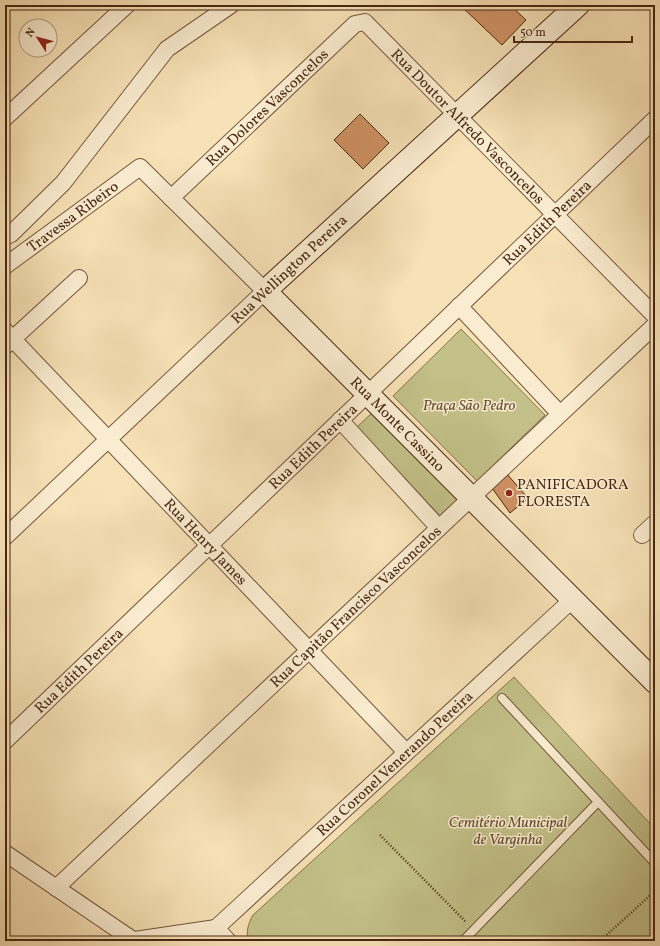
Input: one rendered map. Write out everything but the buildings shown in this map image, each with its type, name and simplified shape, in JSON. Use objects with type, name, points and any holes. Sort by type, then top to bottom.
[{"type":"main road","name":"Rua Wellington Pereira","points":[[265,292],[456,115],[578,5]]},
{"type":"main road","name":"Rua Monte Cassino","points":[[265,292],[655,682]]},
{"type":"street","points":[[5,118],[127,5]]},
{"type":"street","points":[[5,237],[11,234],[63,183],[167,49],[231,5]]},
{"type":"street","name":"Rua Doutor Alfredo Vasconcelos","points":[[365,22],[655,316]]},
{"type":"street","name":"Rua Dolores Vasconcelos","points":[[171,198],[355,24],[365,22]]},
{"type":"street","name":"Rua Edith Pereira","points":[[5,741],[655,119]]},
{"type":"street","name":"Rua Monte Cassino","points":[[140,167],[265,292]]},
{"type":"street","name":"Travessa Ribeiro","points":[[5,266],[140,167]]},
{"type":"street","points":[[8,339],[79,278]]},
{"type":"street","name":"Rua Wellington Pereira","points":[[5,537],[265,292]]},
{"type":"street","points":[[459,306],[560,414]]},
{"type":"street","name":"Rua Capitão Francisco Vasconcelos","points":[[56,888],[655,325]]},
{"type":"street","name":"Rua Henry James","points":[[8,339],[109,440],[406,752]]},
{"type":"street","points":[[340,420],[438,528]]},
{"type":"street","points":[[642,535],[655,523]]},
{"type":"street","name":"Rua Coronel Venerando Pereira","points":[[216,928],[573,599]]},
{"type":"street","points":[[5,853],[130,941],[216,928],[228,941]]},
{"type":"lane","points":[[502,698],[655,863]]},
{"type":"lane","points":[[463,941],[598,802]]},
{"type":"path","points":[[380,835],[474,930]]},
{"type":"path","points":[[600,941],[655,891]]},
{"type":"green space","name":"Praça São Pedro","points":[[461,329],[545,415],[477,481],[393,396]]},
{"type":"green space","name":"Praça São Pedro","points":[[375,410],[460,501],[442,518],[357,427]]},
{"type":"green space","name":"Cemitério Municipal de Varginha","points":[[514,677],[655,829],[655,941],[248,941],[248,928],[253,915]]},
{"type":"place","name":"PANIFICADORA FLORESTA","points":[[509,493]]}]
